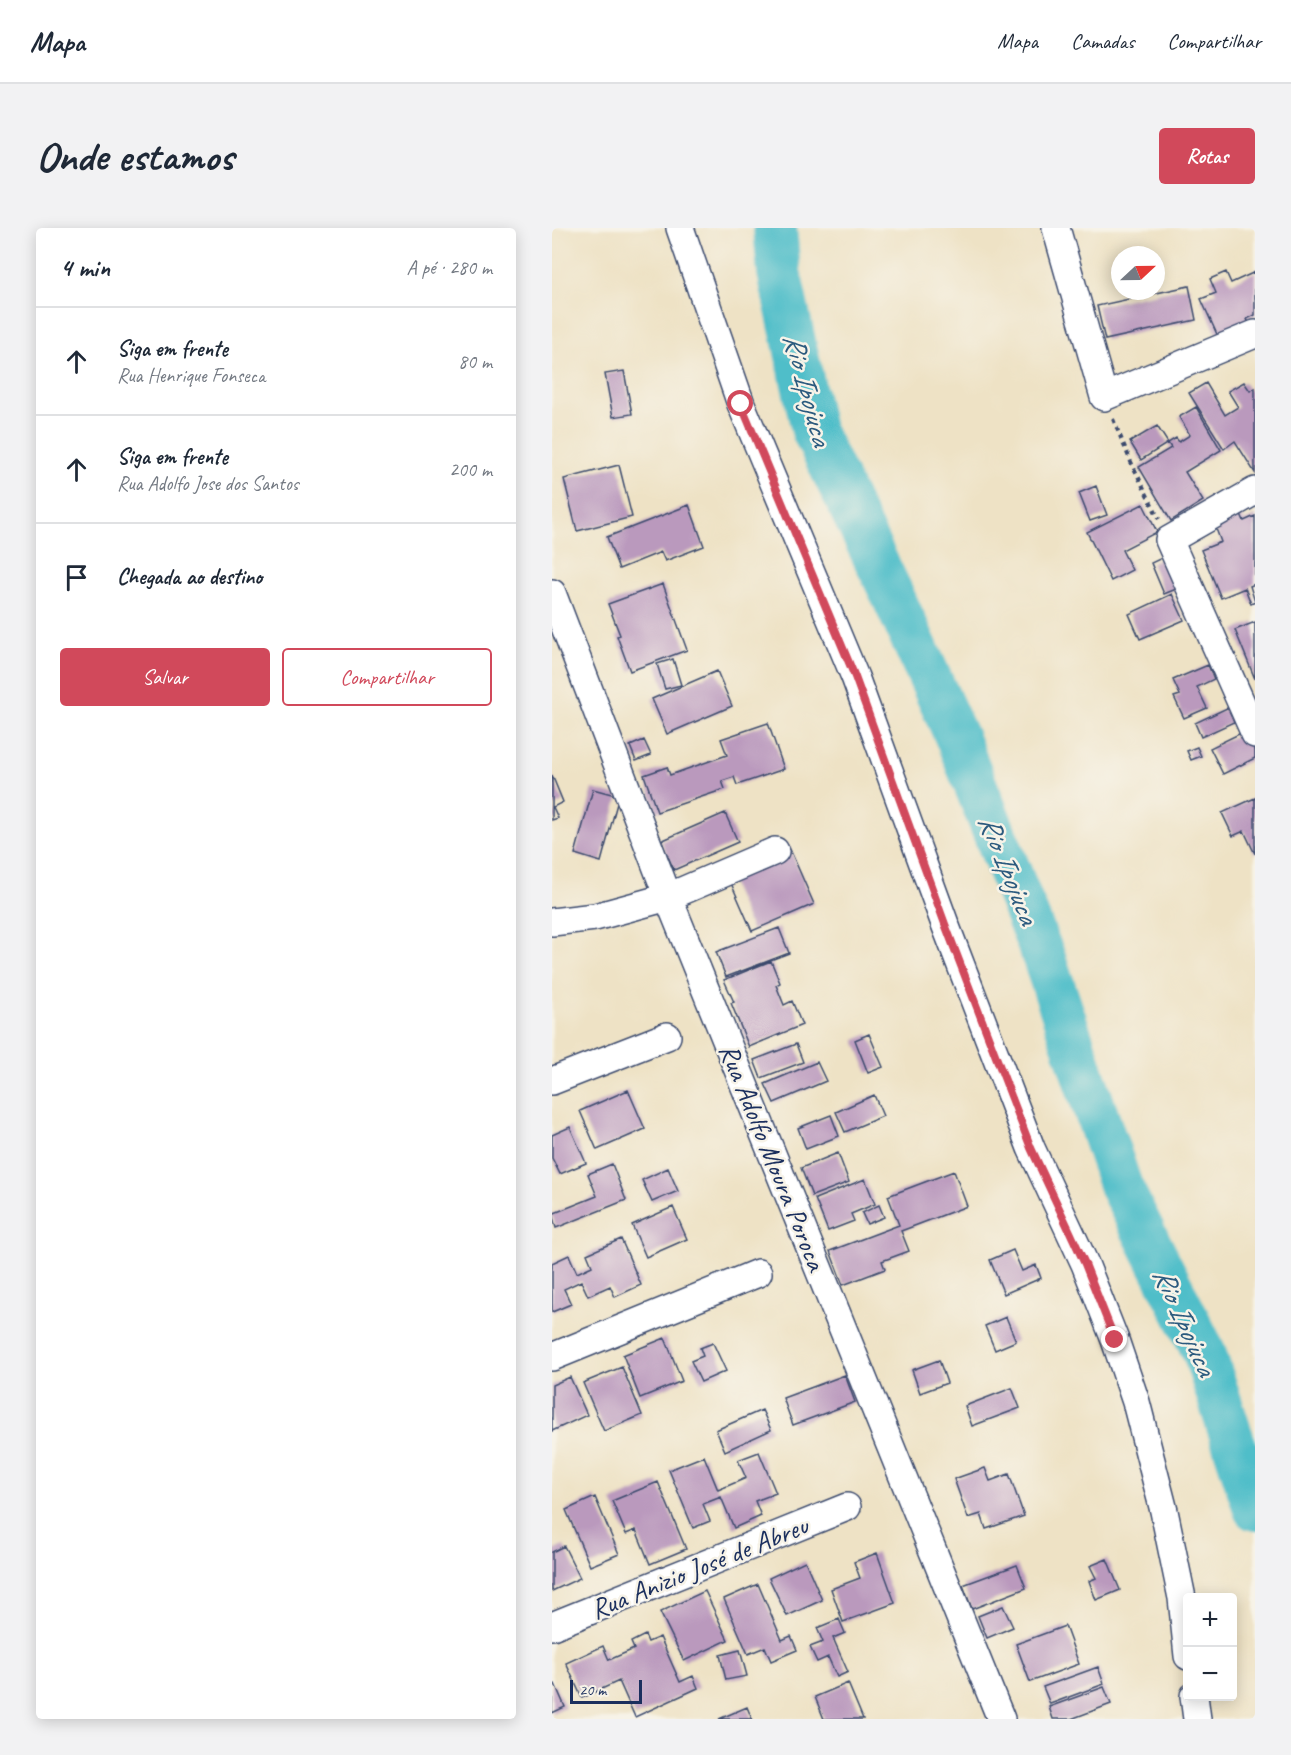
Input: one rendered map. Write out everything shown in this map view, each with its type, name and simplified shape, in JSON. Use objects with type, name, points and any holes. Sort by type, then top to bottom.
[{"type":"street","points":[[680,228],[741,404],[855,677],[945,924],[1031,1148],[1085,1264],[1115,1340],[1136,1402],[1156,1479],[1182,1598],[1187,1647]]},
{"type":"street","points":[[1056,228],[1104,397],[1255,334]]},
{"type":"street","points":[[1255,491],[1169,540],[1255,734]]},
{"type":"street","name":"Rua Adolfo Moura Poroca","points":[[554,606],[668,897],[1001,1719]]},
{"type":"street","points":[[552,922],[595,917],[668,897],[775,851]]},
{"type":"street","points":[[552,1081],[667,1036]]},
{"type":"street","points":[[552,1357],[758,1273]]},
{"type":"street","name":"Rua Anizio José de Abreu","points":[[552,1626],[847,1507]]},
{"type":"street","points":[[1195,1701],[1197,1719]]},
{"type":"path","points":[[1104,397],[1131,462],[1169,540]]},
{"type":"building","points":[[1226,272],[1231,283],[1255,272],[1255,315],[1247,319],[1251,327],[1220,341],[1201,299],[1216,293],[1210,279]]},
{"type":"building","points":[[1189,286],[1196,320],[1105,340],[1097,306],[1125,300],[1165,300],[1165,291]]},
{"type":"building","points":[[624,371],[632,414],[613,417],[605,374]]},
{"type":"building","points":[[1244,382],[1250,391],[1255,388],[1255,473],[1235,441],[1224,449],[1189,393],[1206,383],[1225,415],[1238,407],[1228,391]]},
{"type":"building","points":[[1196,407],[1221,450],[1185,472],[1203,501],[1171,521],[1139,467],[1171,448],[1168,443],[1176,438],[1179,442],[1190,435],[1179,417]]},
{"type":"building","points":[[1157,426],[1168,443],[1141,460],[1130,442]]},
{"type":"building","points":[[619,465],[632,517],[577,531],[564,479]]},
{"type":"building","points":[[1096,486],[1107,515],[1090,521],[1079,493]]},
{"type":"building","points":[[1143,504],[1157,532],[1122,550],[1132,570],[1111,581],[1087,532]]},
{"type":"building","points":[[689,505],[704,546],[665,561],[661,552],[619,569],[607,537]]},
{"type":"building","points":[[1241,514],[1244,521],[1255,516],[1255,584],[1250,586],[1255,602],[1251,604],[1245,588],[1221,598],[1201,550],[1221,542],[1215,526]]},
{"type":"building","points":[[1168,555],[1181,587],[1164,594],[1151,563]]},
{"type":"building","points":[[663,584],[687,650],[630,671],[608,604]]},
{"type":"building","points":[[1172,594],[1184,620],[1140,639],[1129,614]]},
{"type":"building","points":[[1255,622],[1255,679],[1235,630]]},
{"type":"building","points":[[673,659],[681,685],[665,689],[657,664]]},
{"type":"building","points":[[1208,665],[1214,679],[1197,687],[1207,708],[1184,718],[1174,697],[1180,695],[1173,680]]},
{"type":"building","points":[[717,671],[732,706],[667,734],[652,699]]},
{"type":"building","points":[[1229,707],[1236,721],[1201,737],[1195,723]]},
{"type":"building","points":[[768,723],[784,769],[737,785],[734,777],[722,781],[725,789],[657,812],[644,775],[667,767],[670,775],[727,755],[721,739]]},
{"type":"building","points":[[1245,731],[1255,751],[1255,758],[1223,774],[1210,748]]},
{"type":"building","points":[[644,740],[651,755],[636,761],[630,746]]},
{"type":"building","points":[[1197,747],[1201,756],[1191,760],[1187,751]]},
{"type":"building","points":[[552,775],[563,802],[553,807],[558,818],[552,820]]},
{"type":"building","points":[[593,789],[619,796],[601,862],[575,854]]},
{"type":"building","points":[[1255,798],[1255,854],[1244,831],[1233,836],[1222,813]]},
{"type":"building","points":[[725,813],[738,842],[674,870],[661,841]]},
{"type":"building","points":[[789,847],[814,904],[752,931],[727,874]]},
{"type":"building","points":[[779,928],[789,953],[726,977],[716,952]]},
{"type":"building","points":[[771,961],[780,983],[776,985],[784,1005],[792,1001],[802,1025],[749,1047],[724,980]]},
{"type":"building","points":[[869,1034],[883,1067],[868,1073],[855,1040]]},
{"type":"building","points":[[796,1044],[803,1062],[761,1078],[754,1060]]},
{"type":"building","points":[[817,1062],[826,1081],[774,1103],[765,1084]]},
{"type":"building","points":[[628,1090],[645,1129],[597,1150],[580,1111]]},
{"type":"building","points":[[874,1095],[883,1116],[845,1132],[836,1112]]},
{"type":"building","points":[[831,1115],[839,1136],[806,1149],[798,1128]]},
{"type":"building","points":[[570,1127],[586,1163],[560,1174],[552,1158],[552,1135]]},
{"type":"building","points":[[838,1153],[849,1182],[812,1196],[801,1168]]},
{"type":"building","points":[[612,1164],[626,1200],[556,1228],[552,1214],[597,1196],[588,1174]]},
{"type":"building","points":[[668,1168],[678,1191],[652,1202],[642,1180]]},
{"type":"building","points":[[954,1171],[967,1206],[901,1231],[909,1251],[882,1261],[885,1269],[843,1285],[830,1251],[899,1225],[888,1196]]},
{"type":"building","points":[[865,1179],[875,1204],[851,1214],[854,1221],[828,1231],[815,1199]]},
{"type":"building","points":[[879,1205],[884,1217],[867,1224],[862,1213]]},
{"type":"building","points":[[673,1207],[687,1239],[646,1257],[632,1225]]},
{"type":"building","points":[[621,1239],[641,1285],[615,1297],[610,1286],[588,1296],[581,1281],[564,1289],[571,1304],[552,1312],[552,1263],[569,1255],[577,1273],[592,1266],[587,1254]]},
{"type":"building","points":[[1013,1250],[1022,1271],[1036,1265],[1041,1278],[1004,1294],[990,1260]]},
{"type":"building","points":[[1006,1317],[1016,1341],[995,1350],[985,1326]]},
{"type":"building","points":[[665,1338],[682,1381],[640,1398],[623,1355]]},
{"type":"building","points":[[713,1343],[726,1371],[701,1382],[691,1361],[703,1356],[700,1348]]},
{"type":"building","points":[[939,1360],[947,1383],[920,1393],[912,1370]]},
{"type":"building","points":[[622,1367],[642,1415],[604,1431],[583,1383]]},
{"type":"building","points":[[845,1375],[855,1402],[793,1425],[783,1398]]},
{"type":"building","points":[[570,1377],[587,1415],[552,1431],[552,1385]]},
{"type":"building","points":[[1012,1388],[1020,1408],[972,1426],[965,1406]]},
{"type":"building","points":[[762,1410],[771,1430],[725,1451],[716,1430]]},
{"type":"building","points":[[759,1452],[776,1493],[755,1501],[761,1516],[734,1528],[721,1497],[703,1504],[710,1521],[693,1528],[669,1470],[704,1456],[718,1490],[746,1478],[738,1460]]},
{"type":"building","points":[[985,1468],[990,1481],[1009,1474],[1024,1516],[986,1529],[981,1514],[968,1518],[954,1479]]},
{"type":"building","points":[[658,1482],[686,1549],[650,1564],[636,1530],[626,1534],[612,1501]]},
{"type":"building","points":[[595,1497],[619,1554],[590,1566],[566,1510]]},
{"type":"building","points":[[564,1546],[580,1578],[552,1591],[552,1552]]},
{"type":"building","points":[[877,1553],[895,1603],[843,1622],[831,1589],[860,1578],[854,1562]]},
{"type":"building","points":[[1107,1559],[1120,1590],[1096,1600],[1089,1581],[1096,1578],[1090,1566]]},
{"type":"building","points":[[805,1561],[822,1600],[787,1616],[769,1578]]},
{"type":"building","points":[[1017,1565],[1026,1588],[972,1609],[963,1585]]},
{"type":"building","points":[[758,1584],[782,1640],[791,1636],[797,1650],[771,1661],[765,1647],[748,1654],[724,1599]]},
{"type":"building","points":[[705,1591],[728,1640],[684,1661],[660,1612]]},
{"type":"building","points":[[1003,1606],[1013,1627],[987,1638],[978,1616]]},
{"type":"building","points":[[839,1619],[845,1633],[833,1638],[848,1672],[837,1677],[828,1657],[817,1662],[810,1647],[823,1642],[817,1628]]},
{"type":"building","points":[[1065,1626],[1079,1664],[1030,1682],[1016,1644]]},
{"type":"building","points":[[645,1635],[648,1642],[660,1637],[680,1682],[693,1676],[698,1688],[635,1717],[619,1681],[582,1698],[566,1663],[603,1646],[609,1660],[634,1649],[631,1642]]},
{"type":"building","points":[[740,1650],[747,1676],[726,1680],[720,1655]]},
{"type":"building","points":[[1098,1667],[1104,1684],[1050,1704],[1043,1687]]},
{"type":"building","points":[[848,1683],[863,1719],[824,1719],[815,1697]]},
{"type":"building","points":[[555,1684],[565,1707],[552,1713],[552,1686]]},
{"type":"building","points":[[1104,1687],[1111,1704],[1071,1719],[1053,1719],[1049,1707]]},
{"type":"building","points":[[747,1707],[752,1719],[719,1719]]},
{"type":"waterway","name":"Rio Ipojuca","points":[[775,228],[779,272],[813,430],[891,592],[956,736],[1044,958],[1121,1187],[1204,1352],[1255,1509]]},
{"type":"route","points":[[741,404],[855,677],[945,924],[1031,1148],[1085,1264],[1115,1340]]}]
